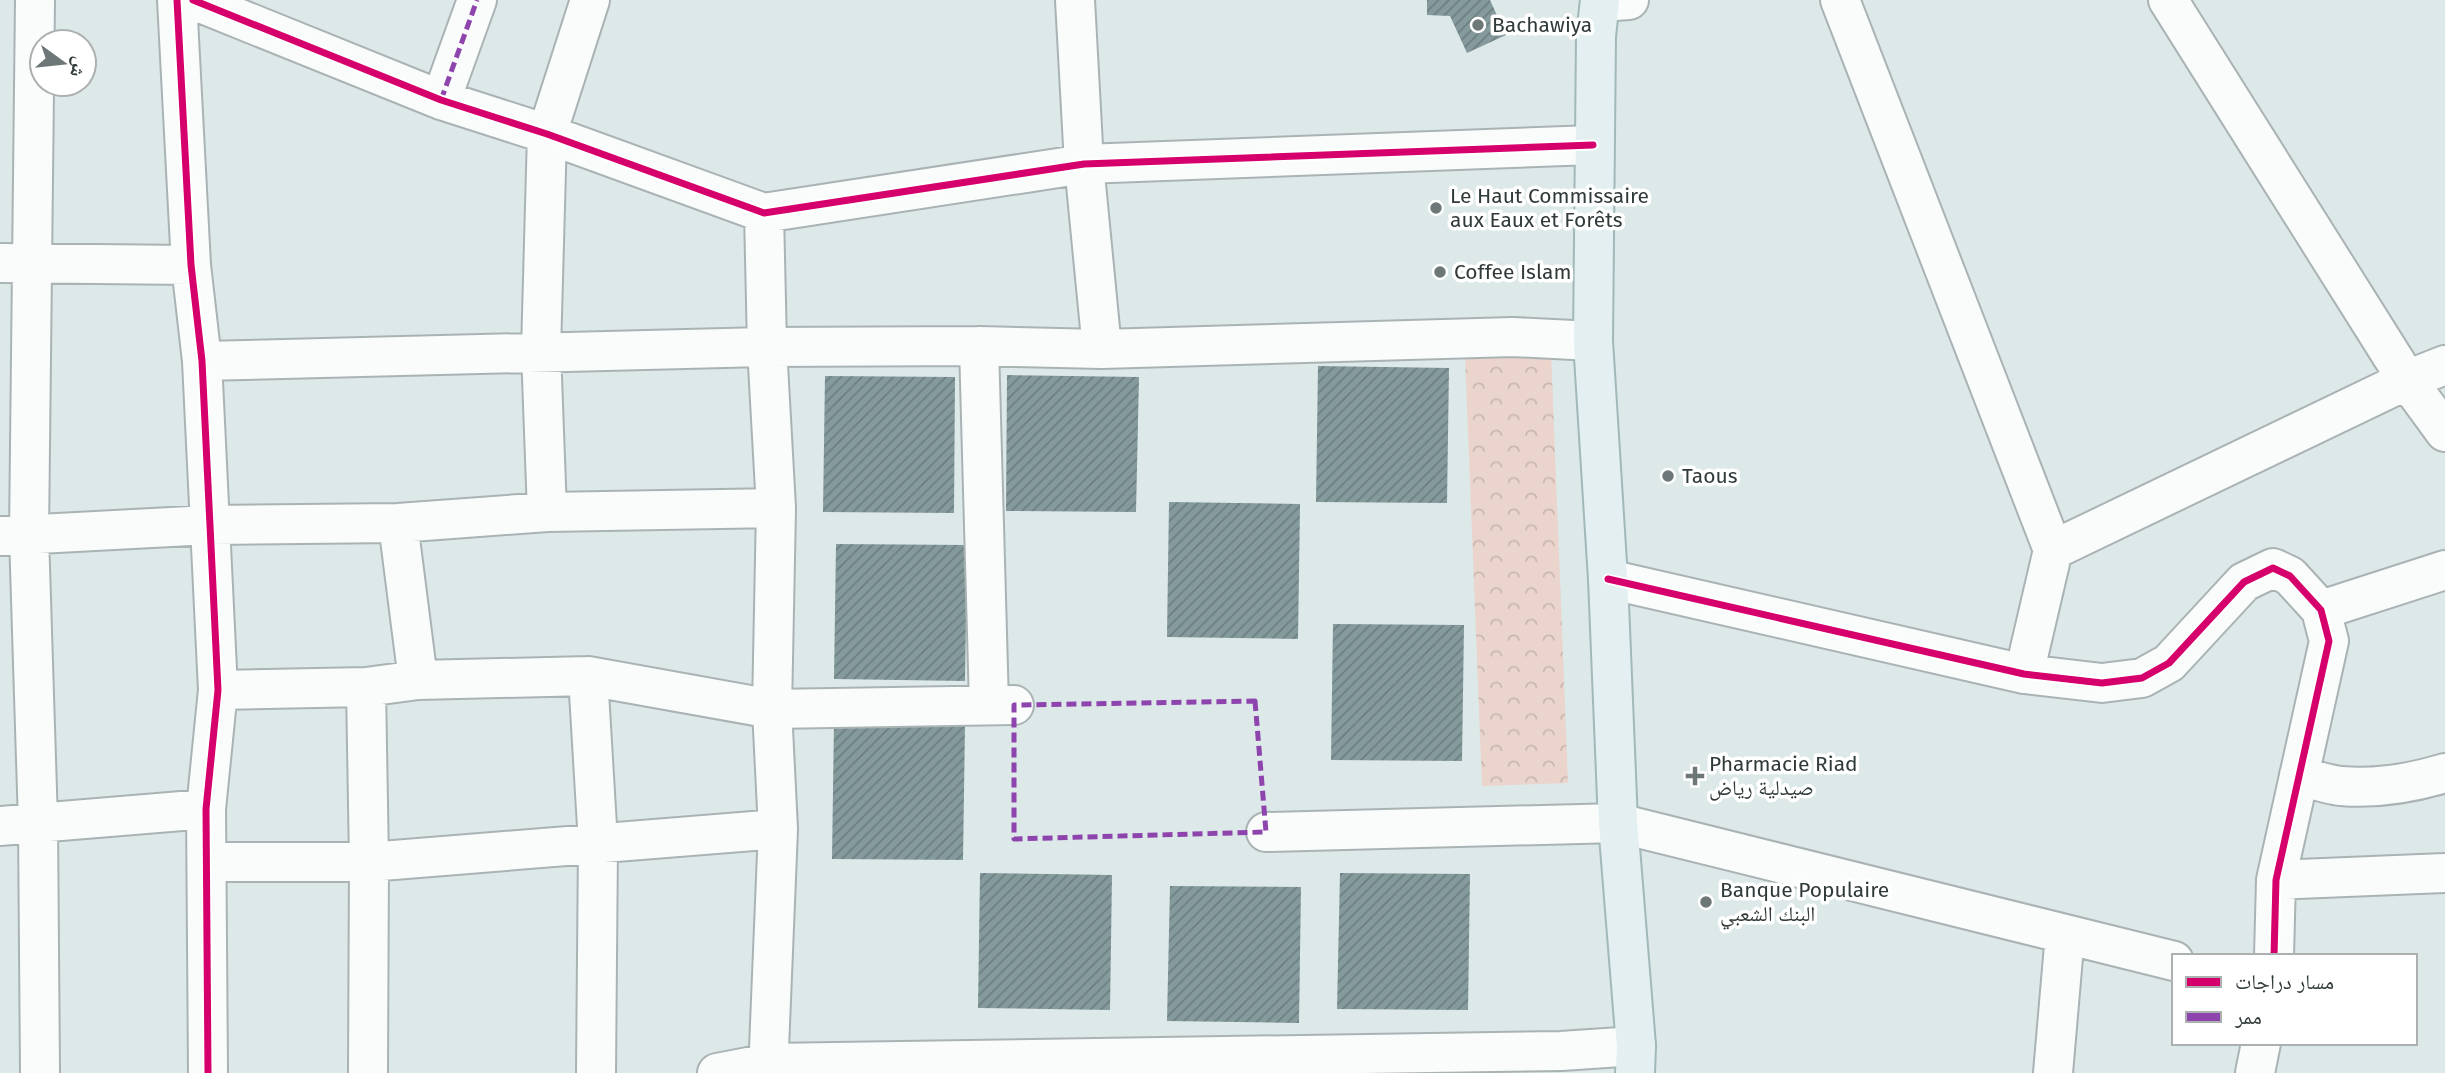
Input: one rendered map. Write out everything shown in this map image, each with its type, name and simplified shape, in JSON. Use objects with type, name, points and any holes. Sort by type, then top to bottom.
[{"type":"main road","points":[[1610,1],[1596,36],[1593,341],[1608,579],[1618,823],[1636,1059]]},
{"type":"street","points":[[35,0],[17,263],[14,536],[37,823],[40,1073]]},
{"type":"street","points":[[177,0],[191,265],[202,361],[218,690],[206,809],[208,1073]]},
{"type":"street","points":[[193,0],[440,100],[547,134],[764,213],[1084,164],[1593,145]]},
{"type":"street","points":[[440,100],[477,0]]},
{"type":"street","points":[[547,512],[541,351],[547,134],[590,0]]},
{"type":"street","points":[[1075,0],[1084,164],[1102,349]]},
{"type":"street","points":[[1840,0],[2053,550],[2024,674]]},
{"type":"street","points":[[2168,0],[2407,380],[2445,432]]},
{"type":"street","points":[[764,213],[766,347],[776,508],[772,709],[778,830],[768,1068]]},
{"type":"street","points":[[17,263],[191,265]]},
{"type":"street","points":[[202,361],[766,347],[979,346],[1102,349],[1513,337],[1593,341]]},
{"type":"street","points":[[218,690],[366,687],[418,680],[588,676],[772,709],[1002,705],[979,346]]},
{"type":"street","points":[[2053,550],[2407,380],[2445,365]]},
{"type":"street","points":[[14,536],[209,525],[398,523],[547,512],[776,508]]},
{"type":"street","points":[[398,523],[418,680]]},
{"type":"street","points":[[1608,579],[2024,674],[2102,683],[2142,678],[2169,663],[2244,582],[2273,568],[2290,576],[2321,610],[2329,641],[2276,880],[2274,954]]},
{"type":"street","points":[[2321,610],[2445,570]]},
{"type":"street","points":[[588,676],[598,844],[596,1073]]},
{"type":"street","points":[[366,687],[368,1073]]},
{"type":"street","points":[[2299,775],[2339,786],[2383,786],[2445,773]]},
{"type":"street","points":[[0,826],[206,809]]},
{"type":"street","points":[[1266,832],[1618,823],[2172,961]]},
{"type":"street","points":[[207,862],[369,862],[778,830]]},
{"type":"street","points":[[2276,880],[2445,873]]},
{"type":"street","points":[[2053,1073],[2065,934]]},
{"type":"street","points":[[2255,1073],[2262,1045]]},
{"type":"street","points":[[717,1073],[768,1068],[1548,1051],[1636,1059]]},
{"type":"green space","points":[[1551,352],[1568,783],[1482,786],[1465,355]]},
{"type":"building","name":"Bachawiya","points":[[1427,0],[1490,0],[1506,35],[1467,53],[1450,16],[1427,15]]},
{"type":"building","points":[[1318,366],[1449,368],[1447,503],[1316,502]]},
{"type":"building","points":[[1007,375],[1139,377],[1136,512],[1006,511]]},
{"type":"building","points":[[825,376],[955,377],[954,513],[823,512]]},
{"type":"building","points":[[1169,502],[1300,504],[1298,639],[1167,637]]},
{"type":"building","points":[[836,544],[967,545],[965,681],[834,679]]},
{"type":"building","points":[[1333,624],[1464,625],[1462,761],[1331,760]]},
{"type":"building","points":[[834,723],[965,725],[963,860],[832,859]]},
{"type":"building","points":[[980,873],[1112,875],[1110,1010],[978,1008]]},
{"type":"building","points":[[1340,873],[1470,874],[1468,1010],[1337,1009]]},
{"type":"building","points":[[1170,886],[1301,887],[1299,1023],[1167,1021]]},
{"type":"marked path","points":[[441,100],[477,0]]},
{"type":"marked path","points":[[1255,701],[1266,832],[1014,839],[1014,705],[1255,701]]},
{"type":"cycle path","points":[[177,0],[191,265],[202,361],[218,690],[206,809],[208,1073]]},
{"type":"cycle path","points":[[193,0],[441,100],[547,134],[764,213],[1084,164],[1593,145]]},
{"type":"cycle path","points":[[1608,579],[2024,674],[2102,683],[2142,678],[2169,663],[2244,582],[2273,568],[2290,576],[2321,610],[2329,641],[2276,880],[2274,954]]},
{"type":"place","name":"Bachawiya","points":[[1478,25]]},
{"type":"place","name":"Le Haut Commissaire aux Eaux et Forêts","points":[[1436,208]]},
{"type":"place","name":"Coffee Islam","points":[[1440,272]]},
{"type":"place","name":"Taous","points":[[1668,476]]},
{"type":"place","name":"Pharmacie Riad صيدلية رياض","points":[[1695,776]]},
{"type":"place","name":"Banque Populaire البنك الشعبي","points":[[1706,902]]}]
